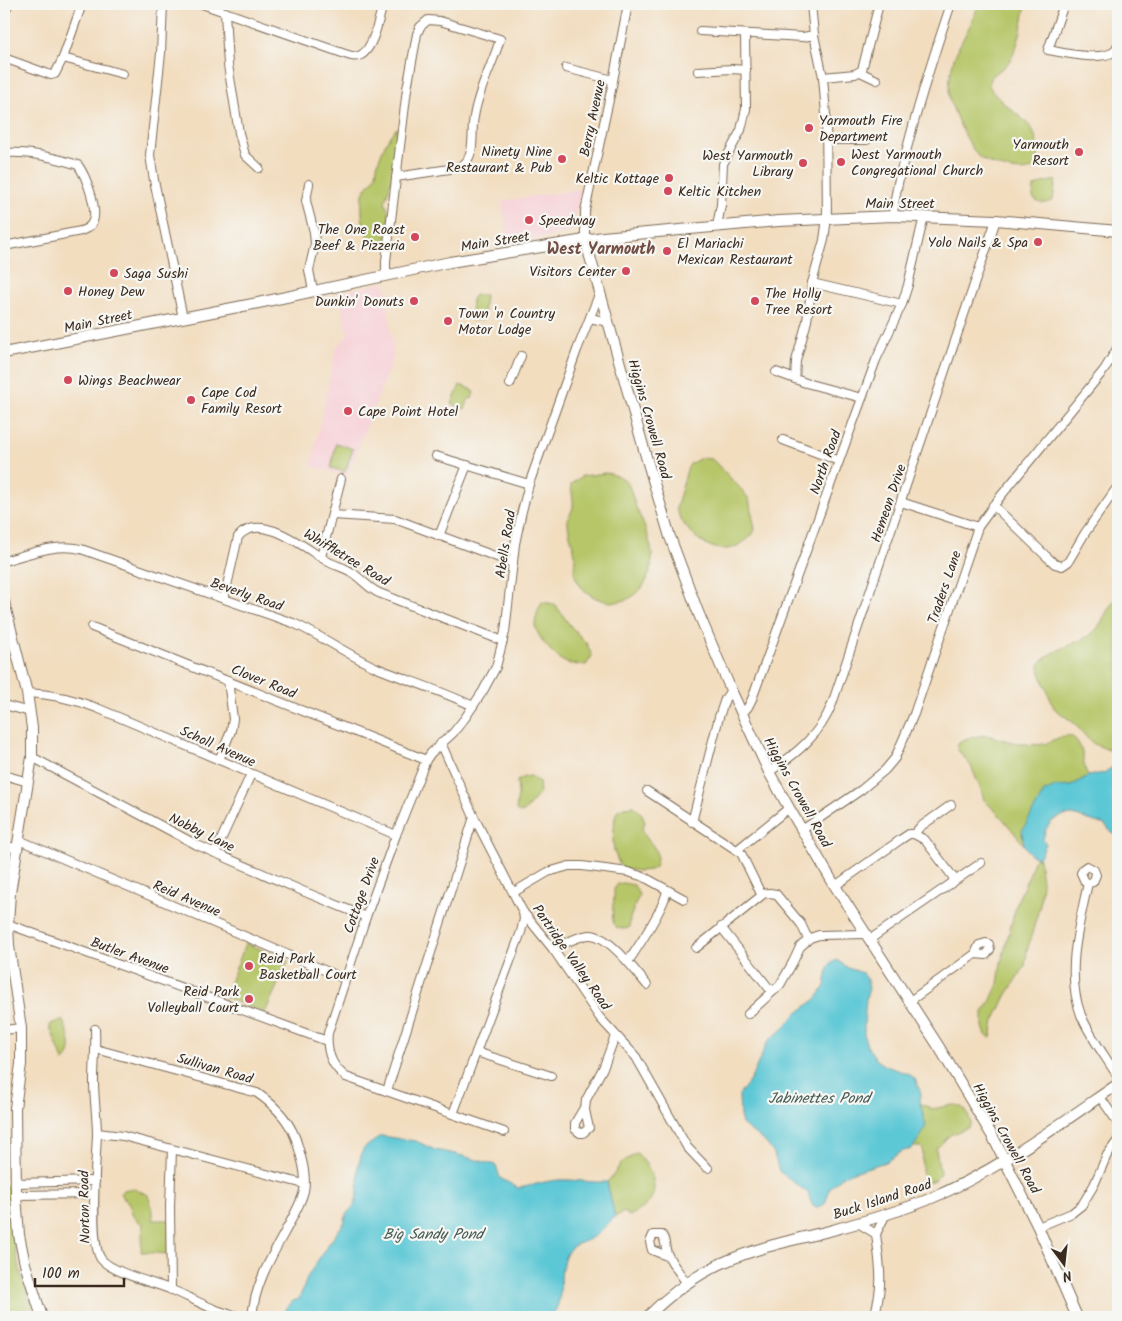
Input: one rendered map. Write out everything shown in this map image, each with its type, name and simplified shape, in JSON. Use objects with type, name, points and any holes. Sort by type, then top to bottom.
[{"type":"main road","name":"Main Street","points":[[4,353],[184,318],[451,262],[585,239],[717,226],[827,218],[893,216],[996,220],[1118,231]]},
{"type":"main road","name":"Higgins Crowell Road","points":[[585,239],[673,546],[731,690],[769,772],[789,808],[835,886],[971,1099],[1005,1160],[1038,1227],[1077,1317]]},
{"type":"main road","points":[[4,602],[27,693],[32,728],[32,757],[6,923],[21,1028],[21,1064],[15,1108],[16,1195],[19,1235],[25,1264],[42,1317]]},
{"type":"main road","name":"Buck Island Road","points":[[647,1317],[687,1284],[720,1264],[744,1254],[885,1216],[938,1195],[1005,1160],[1118,1084]]},
{"type":"street","points":[[4,15],[8,4]]},
{"type":"street","points":[[4,58],[53,75],[56,73],[82,4]]},
{"type":"street","points":[[163,4],[161,53],[153,117],[151,167],[184,318]]},
{"type":"street","points":[[202,4],[345,54],[359,56],[370,45],[383,4]]},
{"type":"street","points":[[795,379],[794,370],[806,321],[812,283],[824,240],[827,218],[823,77],[814,35],[811,4]]},
{"type":"street","points":[[860,72],[879,4]]},
{"type":"street","points":[[893,216],[896,193],[906,150],[951,4]]},
{"type":"street","points":[[1064,4],[1048,50],[1091,56],[1114,52],[1118,45]]},
{"type":"street","name":"Berry Avenue","points":[[585,239],[585,211],[614,80],[625,5]]},
{"type":"street","points":[[225,12],[228,65],[239,133],[245,154],[259,168]]},
{"type":"street","points":[[386,275],[386,253],[407,89],[420,26],[428,20],[440,21],[500,39],[477,103],[467,162],[456,168],[396,177]]},
{"type":"street","points":[[700,31],[802,37],[814,35]]},
{"type":"street","points":[[717,226],[721,205],[722,164],[744,123],[746,109],[745,34]]},
{"type":"street","points":[[63,58],[123,74]]},
{"type":"street","points":[[566,68],[614,80]]},
{"type":"street","points":[[698,71],[746,70]]},
{"type":"street","points":[[823,77],[860,72],[877,80]]},
{"type":"street","points":[[826,140],[867,140]]},
{"type":"street","points":[[4,153],[21,152],[50,157],[78,165],[87,180],[94,215],[92,223],[88,228],[81,231],[4,246]]},
{"type":"street","points":[[309,184],[306,202],[314,232],[315,244],[310,270],[313,291]]},
{"type":"street","name":"North Road","points":[[742,714],[752,699],[862,398],[902,304],[924,216]]},
{"type":"street","name":"Hemeon Drive","points":[[769,772],[804,746],[827,717],[996,220]]},
{"type":"street","points":[[812,283],[902,304]]},
{"type":"street","name":"Abells Road","points":[[426,760],[453,733],[473,706],[496,667],[510,601],[516,534],[530,484],[600,292]]},
{"type":"street","points":[[590,318],[608,322]]},
{"type":"street","name":"Traders Lane","points":[[802,830],[878,777],[895,758],[914,714],[978,527],[993,505],[1092,385],[1113,358],[1118,348]]},
{"type":"street","points":[[510,384],[521,356]]},
{"type":"street","points":[[776,372],[862,398]]},
{"type":"street","points":[[783,440],[839,461]]},
{"type":"street","points":[[436,456],[530,484]]},
{"type":"street","points":[[439,536],[467,465]]},
{"type":"street","points":[[321,557],[341,478]]},
{"type":"street","points":[[993,505],[1046,556],[1057,565],[1062,566],[1068,562],[1085,533],[1117,492]]},
{"type":"street","points":[[901,502],[978,527]]},
{"type":"street","points":[[333,515],[396,519],[512,563]]},
{"type":"street","name":"Whiffletree Road","points":[[224,599],[238,537],[245,530],[259,528],[285,534],[321,557],[353,573],[366,585],[379,593],[503,641]]},
{"type":"street","name":"Beverly Road","points":[[4,561],[56,548],[73,548],[292,623],[377,668],[473,706]]},
{"type":"street","name":"Clover Road","points":[[92,627],[426,760]]},
{"type":"street","points":[[219,760],[231,731],[233,719],[228,680]]},
{"type":"street","points":[[692,822],[718,717],[725,699],[731,690]]},
{"type":"street","name":"Scholl Avenue","points":[[27,693],[47,694],[75,700],[396,835]]},
{"type":"street","points":[[4,704],[30,712]]},
{"type":"street","name":"Partridge Valley Road","points":[[441,743],[474,817],[524,912],[553,949],[600,1018],[631,1051],[642,1066],[687,1147],[708,1168]]},
{"type":"street","name":"Nobby Lane","points":[[32,757],[145,818],[216,853],[366,917]]},
{"type":"street","name":"Cottage Drive","points":[[426,760],[366,917],[330,1024],[327,1041],[330,1059],[342,1074],[354,1080],[504,1132]]},
{"type":"street","points":[[4,774],[28,782]]},
{"type":"street","points":[[216,853],[251,774]]},
{"type":"street","points":[[647,791],[741,853],[761,894]]},
{"type":"street","points":[[914,834],[920,827],[951,804]]},
{"type":"street","points":[[737,850],[789,808]]},
{"type":"street","points":[[387,1091],[474,817]]},
{"type":"street","points":[[835,886],[909,834],[914,834],[925,840],[953,877],[953,882]]},
{"type":"street","name":"Reid Avenue","points":[[4,844],[18,845],[345,980]]},
{"type":"street","points":[[748,1014],[780,986],[800,947],[808,939],[818,935],[855,933],[867,937],[981,863]]},
{"type":"street","points":[[514,892],[548,872],[569,866],[582,866],[628,872],[656,882],[684,898]]},
{"type":"street","points":[[1088,883],[1074,957],[1075,991],[1084,1021],[1118,1078]]},
{"type":"street","points":[[628,962],[655,918],[667,895],[667,890]]},
{"type":"street","points":[[696,948],[761,896],[761,894],[770,893],[776,894],[801,924],[808,939]]},
{"type":"street","points":[[453,1114],[521,932],[524,912]]},
{"type":"street","name":"Butler Avenue","points":[[6,923],[327,1041]]},
{"type":"street","points":[[722,927],[768,987],[776,990]]},
{"type":"street","points":[[553,949],[571,940],[591,934],[600,937],[628,962],[647,985]]},
{"type":"street","points":[[910,1001],[975,954]]},
{"type":"street","points":[[4,1030],[21,1028]]},
{"type":"street","name":"Norton Road","points":[[95,1028],[94,1081],[97,1133],[94,1194],[96,1246],[101,1259],[112,1268],[171,1290],[219,1311],[245,1317]]},
{"type":"street","points":[[585,1106],[586,1100],[604,1066],[615,1036]]},
{"type":"street","name":"Sullivan Road","points":[[96,1049],[257,1093],[278,1109],[292,1129],[304,1170],[304,1190],[301,1200],[258,1282],[252,1317]]},
{"type":"street","points":[[476,1052],[551,1076]]},
{"type":"street","points":[[1100,1097],[1118,1123]]},
{"type":"street","points":[[97,1133],[123,1136],[304,1184]]},
{"type":"street","points":[[1038,1227],[1072,1213],[1082,1205],[1094,1185],[1107,1155],[1118,1140]]},
{"type":"street","points":[[171,1290],[170,1206],[172,1150]]},
{"type":"street","points":[[16,1182],[95,1181]]},
{"type":"street","points":[[16,1195],[94,1194]]},
{"type":"street","points":[[874,1317],[879,1303],[881,1269],[876,1234],[885,1216]]},
{"type":"street","points":[[858,1222],[876,1234]]},
{"type":"street","points":[[667,1256],[680,1271],[687,1284]]},
{"type":"shaded area","points":[[581,189],[573,228],[569,232],[509,245],[502,201]]},
{"type":"shaded area","name":"Cape Point Hotel","points":[[385,282],[394,356],[347,476],[311,466],[336,347],[348,335],[338,293]]},
{"type":"green space","points":[[978,4],[1026,4],[1013,56],[1007,65],[991,77],[989,83],[1000,100],[1032,129],[1037,142],[1038,155],[1038,162],[1034,168],[1019,171],[999,167],[982,159],[969,143],[952,107],[949,93],[951,69]]},
{"type":"green space","points":[[397,128],[399,132],[395,170],[385,203],[390,215],[385,245],[373,241],[367,235],[362,217],[362,198],[375,177],[377,164],[386,144]]},
{"type":"green space","points":[[1056,180],[1053,200],[1043,203],[1033,198],[1034,187]]},
{"type":"green space","points":[[475,295],[485,295],[483,320],[471,320],[472,299]]},
{"type":"green space","points":[[460,385],[474,392],[472,399],[469,398],[465,409],[452,404]]},
{"type":"green space","points":[[336,443],[353,449],[345,472],[331,468]]},
{"type":"green space","points":[[701,458],[712,459],[749,499],[755,529],[748,539],[732,548],[722,549],[713,547],[694,536],[680,518],[676,509],[687,470],[690,464]]},
{"type":"green space","points":[[606,473],[621,477],[628,484],[647,534],[652,555],[650,572],[641,589],[634,596],[617,602],[607,601],[590,595],[579,583],[574,569],[575,554],[568,524],[573,507],[571,484],[582,476]]},
{"type":"green space","points":[[1118,598],[1118,750],[1109,750],[1094,744],[1075,724],[1054,708],[1040,673],[1039,665],[1049,656],[1090,635],[1098,627],[1110,606]]},
{"type":"green space","points":[[542,602],[555,604],[569,624],[587,644],[592,656],[586,665],[571,664],[563,661],[541,639],[535,624]]},
{"type":"green space","points":[[987,735],[1031,745],[1044,744],[1060,737],[1069,736],[1076,740],[1081,748],[1088,776],[1071,786],[1044,792],[1022,834],[1024,845],[1004,820],[984,800],[971,766],[958,750],[957,746],[962,740]]},
{"type":"green space","points":[[531,776],[539,782],[540,793],[524,812],[519,813],[516,810],[517,781]]},
{"type":"green space","points":[[634,806],[642,814],[645,822],[642,829],[656,850],[657,860],[655,867],[650,870],[625,869],[620,866],[614,851],[615,816],[618,810]]},
{"type":"green space","points":[[1035,858],[1039,858],[1042,882],[1040,905],[1027,951],[1025,966],[1006,996],[994,1021],[991,1038],[986,1035],[983,1027],[983,1012],[989,1004],[998,984],[1001,963],[1017,902]]},
{"type":"green space","points":[[618,884],[634,885],[639,895],[630,918],[629,928],[621,929],[616,927],[612,916],[614,889]]},
{"type":"green space","points":[[246,943],[288,961],[265,1013],[224,997]]},
{"type":"green space","points":[[63,1021],[70,1041],[70,1052],[64,1061],[50,1027],[50,1024]]},
{"type":"green space","points":[[920,1103],[932,1109],[951,1105],[961,1106],[965,1109],[971,1123],[969,1127],[950,1135],[936,1149],[940,1173],[935,1180],[927,1182],[922,1171],[922,1147],[913,1147],[920,1136],[924,1121]]},
{"type":"green space","points":[[637,1153],[650,1171],[654,1188],[652,1196],[648,1204],[640,1210],[629,1216],[624,1212],[615,1217],[607,1182],[621,1163]]},
{"type":"green space","points":[[4,1185],[10,1187],[15,1249],[21,1274],[36,1317],[4,1317]]},
{"type":"green space","points":[[135,1189],[148,1195],[153,1211],[153,1220],[170,1220],[168,1254],[141,1252],[143,1224],[135,1219],[126,1200],[120,1194],[123,1190]]},
{"type":"water","points":[[1118,763],[1118,836],[1113,834],[1105,825],[1073,815],[1062,816],[1052,821],[1046,829],[1043,839],[1046,844],[1039,858],[1032,856],[1024,845],[1022,831],[1044,792],[1055,787],[1071,786],[1088,776],[1104,773]]},
{"type":"water","name":"Jabinettes Pond","points":[[837,960],[848,968],[863,973],[867,980],[869,988],[866,999],[864,1036],[867,1046],[877,1060],[886,1066],[909,1074],[915,1079],[921,1093],[920,1103],[926,1125],[912,1149],[903,1151],[885,1162],[844,1175],[830,1188],[825,1204],[816,1208],[812,1205],[808,1193],[779,1171],[774,1154],[766,1143],[742,1124],[739,1095],[751,1079],[771,1038],[781,1031],[796,1014],[817,998],[825,986],[828,968],[831,963]]},
{"type":"water","name":"Big Sandy Pond","points":[[381,1136],[416,1141],[435,1150],[496,1165],[500,1178],[518,1188],[558,1180],[607,1182],[615,1217],[596,1234],[569,1250],[563,1266],[559,1302],[551,1317],[286,1317],[286,1309],[293,1301],[299,1299],[308,1276],[344,1223],[347,1213],[354,1206],[358,1193],[358,1167],[363,1149]]},
{"type":"place","name":"Yarmouth Fire Department","points":[[809,128]]},
{"type":"place","name":"Yarmouth Resort","points":[[1079,152]]},
{"type":"place","name":"Ninety Nine Restaurant & Pub","points":[[562,159]]},
{"type":"place","name":"West Yarmouth Congregational Church","points":[[841,162]]},
{"type":"place","name":"West Yarmouth Library","points":[[803,163]]},
{"type":"place","name":"Keltic Kottage","points":[[669,178]]},
{"type":"place","name":"Keltic Kitchen","points":[[668,191]]},
{"type":"place","name":"Speedway","points":[[529,220]]},
{"type":"place","name":"The One Roast Beef & Pizzeria","points":[[415,237]]},
{"type":"place","name":"Yolo Nails & Spa","points":[[1038,242]]},
{"type":"place","name":"El Mariachi Mexican Restaurant","points":[[667,251]]},
{"type":"place","name":"Visitors Center","points":[[626,271]]},
{"type":"place","name":"Saga Sushi","points":[[114,273]]},
{"type":"place","name":"Honey Dew","points":[[68,291]]},
{"type":"place","name":"Dunkin' Donuts","points":[[414,301]]},
{"type":"place","name":"The Holly Tree Resort","points":[[755,301]]},
{"type":"place","name":"Town 'n Country Motor Lodge","points":[[448,321]]},
{"type":"place","name":"Wings Beachwear","points":[[68,380]]},
{"type":"place","name":"Cape Cod Family Resort","points":[[191,400]]},
{"type":"place","name":"Cape Point Hotel","points":[[348,411]]},
{"type":"place","name":"Reid Park Basketball Court","points":[[249,966]]},
{"type":"place","name":"Reid Park Volleyball Court","points":[[249,999]]},
{"type":"district","name":"West Yarmouth","points":[[601,248]]}]
